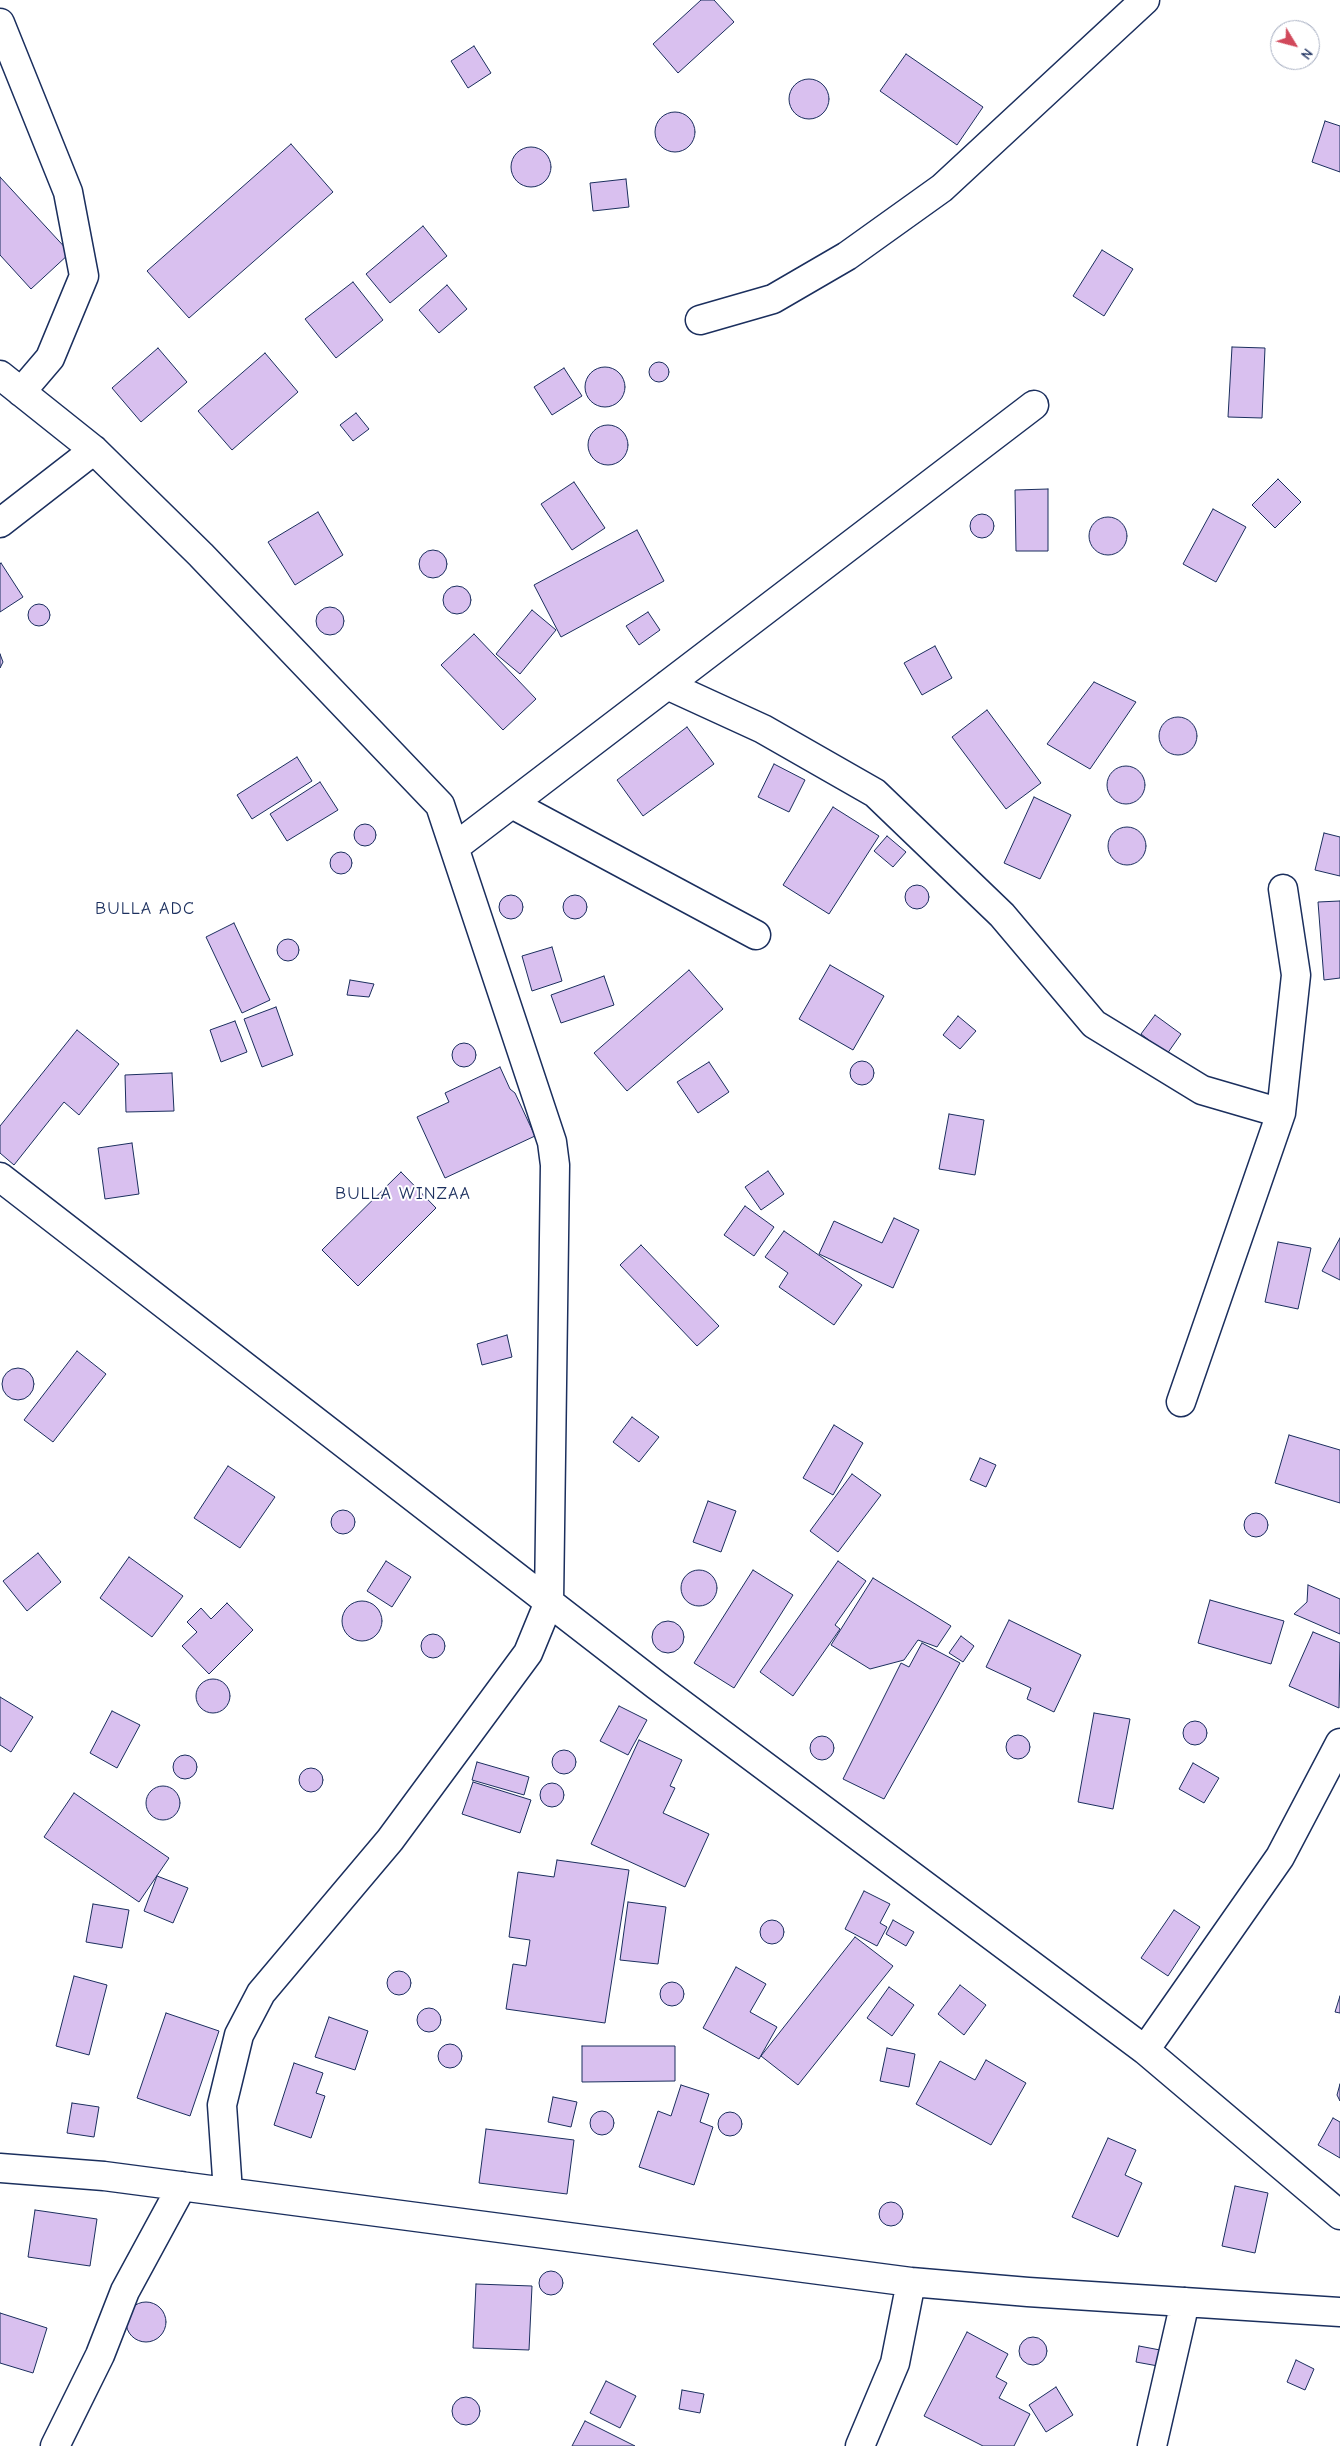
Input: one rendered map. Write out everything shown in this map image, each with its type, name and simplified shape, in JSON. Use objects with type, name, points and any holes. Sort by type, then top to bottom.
[{"type":"street","points":[[700,320],[773,299],[847,256],[942,188],[1145,0]]},
{"type":"street","points":[[0,23],[68,192],[84,276],[50,358],[21,392]]},
{"type":"street","points":[[0,375],[94,450],[201,555],[335,697],[415,776],[440,805],[552,1142],[554,1165],[549,1602],[528,1653],[390,1840],[261,1993],[239,2035],[222,2105],[228,2192]]},
{"type":"street","points":[[454,847],[1034,406]]},
{"type":"street","points":[[0,523],[94,450]]},
{"type":"street","points":[[667,685],[763,729],[875,793],[1002,915],[1094,1024],[1202,1090],[1281,1113]]},
{"type":"street","points":[[512,804],[756,934]]},
{"type":"street","points":[[1182,1402],[1281,1113],[1296,976],[1283,889]]},
{"type":"street","points":[[0,1177],[656,1685],[1145,2050],[1340,2215]]},
{"type":"street","points":[[1145,2050],[1280,1857],[1340,1743]]},
{"type":"street","points":[[0,2168],[104,2176],[911,2282],[1340,2312]]},
{"type":"street","points":[[55,2446],[100,2355],[125,2291],[182,2186]]},
{"type":"street","points":[[860,2446],[895,2363],[911,2282]]},
{"type":"street","points":[[1152,2446],[1185,2302]]},
{"type":"building","points":[[701,0],[714,0],[734,22],[678,73],[653,44]]},
{"type":"building","points":[[474,46],[491,73],[468,88],[451,61]]},
{"type":"building","points":[[906,54],[983,107],[957,145],[880,91]]},
{"type":"building","points":[[805,79],[813,79],[820,82],[826,88],[829,99],[826,110],[820,116],[813,119],[805,119],[798,116],[792,110],[789,103],[789,95],[792,88],[798,82]]},
{"type":"building","points":[[671,112],[679,112],[686,115],[692,121],[695,132],[692,143],[686,149],[679,152],[671,152],[664,149],[658,143],[655,136],[655,128],[658,121],[664,115]]},
{"type":"building","points":[[1325,121],[1340,126],[1340,172],[1312,162]]},
{"type":"building","points":[[291,144],[333,192],[189,318],[147,271]]},
{"type":"building","points":[[531,147],[542,150],[548,156],[551,167],[548,178],[542,184],[531,187],[520,184],[514,178],[511,167],[514,156],[520,150]]},
{"type":"building","points":[[0,177],[70,253],[31,289],[0,255]]},
{"type":"building","points":[[626,179],[629,207],[593,211],[590,183]]},
{"type":"building","points":[[423,226],[447,256],[390,303],[366,274]]},
{"type":"building","points":[[1102,250],[1133,269],[1104,316],[1073,296]]},
{"type":"building","points":[[353,282],[383,320],[336,358],[305,319]]},
{"type":"building","points":[[447,285],[467,309],[439,333],[419,310]]},
{"type":"building","points":[[1232,347],[1265,348],[1262,418],[1228,417]]},
{"type":"building","points":[[158,348],[187,382],[141,422],[112,388]]},
{"type":"building","points":[[265,353],[298,392],[232,450],[198,411]]},
{"type":"building","points":[[655,362],[663,362],[669,368],[669,376],[663,382],[655,382],[649,376],[649,368]]},
{"type":"building","points":[[601,367],[609,367],[616,370],[622,376],[625,387],[622,398],[616,404],[609,407],[601,407],[594,404],[588,398],[585,391],[585,383],[588,376],[594,370]]},
{"type":"building","points":[[564,368],[582,396],[552,415],[534,387]]},
{"type":"building","points":[[356,413],[369,429],[353,441],[340,425]]},
{"type":"building","points":[[604,425],[612,425],[619,428],[625,434],[628,445],[625,456],[619,462],[612,465],[604,465],[597,462],[591,456],[588,449],[588,441],[591,434],[597,428]]},
{"type":"building","points":[[1278,479],[1301,502],[1275,528],[1252,505]]},
{"type":"building","points":[[574,482],[605,528],[572,550],[541,504]]},
{"type":"building","points":[[1048,489],[1048,551],[1016,551],[1015,490]]},
{"type":"building","points":[[1213,509],[1246,527],[1216,582],[1183,564]]},
{"type":"building","points":[[318,512],[343,555],[295,585],[268,542]]},
{"type":"building","points":[[982,514],[991,517],[994,526],[991,535],[982,538],[973,535],[970,526],[973,517]]},
{"type":"building","points":[[1108,517],[1115,518],[1121,523],[1126,529],[1126,543],[1121,549],[1115,554],[1108,555],[1101,554],[1095,549],[1090,543],[1089,536],[1090,529],[1095,523],[1101,518]]},
{"type":"building","points":[[637,530],[664,581],[561,637],[534,585]]},
{"type":"building","points":[[433,550],[443,554],[447,564],[443,574],[433,578],[423,574],[419,564],[423,554]]},
{"type":"building","points":[[0,564],[23,597],[0,612]]},
{"type":"building","points":[[457,586],[467,590],[471,600],[467,610],[457,614],[447,610],[443,600],[447,590]]},
{"type":"building","points":[[39,604],[49,611],[50,615],[43,625],[39,626],[29,619],[28,615],[35,605]]},
{"type":"building","points":[[330,607],[340,611],[344,621],[340,631],[330,635],[320,631],[316,621],[320,611]]},
{"type":"building","points":[[532,610],[556,630],[520,674],[496,654]]},
{"type":"building","points":[[648,612],[660,630],[639,645],[626,626]]},
{"type":"building","points":[[474,634],[536,699],[503,730],[441,665]]},
{"type":"building","points":[[935,646],[952,678],[922,695],[904,663]]},
{"type":"building","points":[[0,654],[3,662],[0,668]]},
{"type":"building","points":[[1094,682],[1136,702],[1090,769],[1047,744]]},
{"type":"building","points":[[987,710],[1041,783],[1006,809],[952,737]]},
{"type":"building","points":[[1178,717],[1191,723],[1197,736],[1191,749],[1178,755],[1165,749],[1159,736],[1165,723]]},
{"type":"building","points":[[687,727],[714,764],[643,816],[617,780]]},
{"type":"building","points":[[297,757],[312,781],[252,819],[237,795]]},
{"type":"building","points":[[774,764],[805,780],[789,812],[758,797]]},
{"type":"building","points":[[1126,766],[1133,767],[1139,772],[1144,778],[1144,792],[1139,798],[1133,803],[1126,804],[1119,803],[1113,798],[1108,792],[1107,785],[1108,778],[1113,772],[1119,767]]},
{"type":"building","points":[[320,782],[338,810],[287,841],[270,814]]},
{"type":"building","points":[[1034,797],[1071,815],[1040,879],[1004,863]]},
{"type":"building","points":[[833,807],[879,836],[829,914],[783,885]]},
{"type":"building","points":[[365,824],[373,827],[376,835],[373,843],[365,846],[357,843],[354,835],[357,827]]},
{"type":"building","points":[[1127,827],[1140,833],[1146,846],[1140,859],[1127,865],[1114,859],[1108,846],[1114,833]]},
{"type":"building","points":[[1324,833],[1340,837],[1340,876],[1315,870]]},
{"type":"building","points":[[887,836],[906,852],[893,867],[874,851]]},
{"type":"building","points":[[337,852],[345,852],[352,859],[352,867],[345,874],[337,874],[330,867],[330,859]]},
{"type":"building","points":[[917,885],[926,888],[929,897],[926,906],[917,909],[908,906],[905,897],[908,888]]},
{"type":"building","points":[[511,895],[520,898],[523,907],[520,916],[511,919],[502,916],[499,907],[502,898]]},
{"type":"building","points":[[575,895],[584,898],[587,907],[584,916],[575,919],[566,916],[563,907],[566,898]]},
{"type":"building","points":[[1340,901],[1340,978],[1324,980],[1318,902]]},
{"type":"building","points":[[234,923],[270,1000],[242,1013],[206,937]]},
{"type":"building","points":[[284,939],[292,939],[299,946],[299,954],[292,961],[284,961],[277,954],[277,946]]},
{"type":"building","points":[[552,947],[562,981],[532,991],[522,956]]},
{"type":"building","points":[[830,965],[884,996],[853,1050],[799,1019]]},
{"type":"building","points":[[689,970],[723,1009],[627,1091],[594,1053]]},
{"type":"building","points":[[604,976],[614,1005],[561,1023],[551,995]]},
{"type":"building","points":[[350,980],[374,984],[369,997],[347,995]]},
{"type":"building","points":[[276,1007],[293,1055],[262,1067],[244,1019]]},
{"type":"building","points":[[1155,1015],[1181,1034],[1167,1054],[1141,1034]]},
{"type":"building","points":[[958,1016],[976,1031],[960,1049],[943,1035]]},
{"type":"building","points":[[235,1021],[247,1052],[221,1062],[210,1030]]},
{"type":"building","points":[[77,1030],[119,1064],[79,1115],[64,1102],[14,1165],[0,1153],[0,1126]]},
{"type":"building","points":[[464,1043],[473,1046],[476,1055],[473,1064],[464,1067],[455,1064],[452,1055],[455,1046]]},
{"type":"building","points":[[862,1061],[871,1064],[874,1073],[871,1082],[862,1085],[853,1082],[850,1073],[853,1064]]},
{"type":"building","points":[[709,1062],[729,1092],[698,1113],[677,1082]]},
{"type":"building","points":[[500,1067],[510,1089],[515,1093],[535,1136],[445,1178],[417,1117],[449,1102],[445,1093]]},
{"type":"building","points":[[172,1073],[174,1111],[126,1112],[125,1075]]},
{"type":"building","points":[[949,1114],[984,1120],[975,1175],[939,1169]]},
{"type":"building","points":[[132,1143],[139,1194],[105,1199],[98,1148]]},
{"type":"building","points":[[768,1171],[784,1194],[761,1210],[745,1187]]},
{"type":"building","points":[[401,1172],[436,1208],[358,1286],[322,1250]]},
{"type":"building","points":[[745,1206],[774,1227],[754,1256],[724,1235]]},
{"type":"building","points":[[894,1218],[919,1230],[893,1288],[819,1254],[834,1221],[882,1243]]},
{"type":"building","points":[[784,1231],[862,1285],[834,1325],[779,1287],[788,1273],[765,1257]]},
{"type":"building","points":[[1340,1238],[1340,1280],[1322,1271]]},
{"type":"building","points":[[1278,1242],[1311,1248],[1298,1309],[1265,1302]]},
{"type":"building","points":[[641,1245],[719,1326],[697,1346],[620,1265]]},
{"type":"building","points":[[507,1335],[512,1357],[482,1365],[477,1344]]},
{"type":"building","points":[[77,1351],[106,1374],[53,1442],[24,1420]]},
{"type":"building","points":[[18,1368],[24,1369],[29,1373],[33,1378],[33,1390],[29,1395],[24,1399],[18,1400],[12,1399],[7,1395],[3,1390],[2,1384],[3,1378],[7,1373],[12,1369]]},
{"type":"building","points":[[632,1417],[659,1437],[639,1462],[613,1442]]},
{"type":"building","points":[[834,1425],[863,1443],[833,1495],[803,1478]]},
{"type":"building","points":[[1289,1435],[1340,1450],[1340,1503],[1275,1483]]},
{"type":"building","points":[[980,1458],[996,1465],[986,1487],[970,1480]]},
{"type":"building","points":[[228,1466],[275,1497],[240,1548],[194,1518]]},
{"type":"building","points":[[852,1474],[881,1495],[838,1552],[810,1531]]},
{"type":"building","points":[[708,1501],[736,1511],[721,1552],[693,1542]]},
{"type":"building","points":[[343,1510],[352,1513],[355,1522],[352,1531],[343,1534],[334,1531],[331,1522],[334,1513]]},
{"type":"building","points":[[1256,1513],[1265,1516],[1268,1525],[1265,1534],[1256,1537],[1247,1534],[1244,1525],[1247,1516]]},
{"type":"building","points":[[38,1553],[61,1582],[27,1611],[3,1581]]},
{"type":"building","points":[[129,1557],[183,1596],[152,1637],[100,1598]]},
{"type":"building","points":[[386,1561],[411,1577],[392,1607],[367,1591]]},
{"type":"building","points":[[838,1561],[866,1581],[835,1625],[840,1629],[793,1696],[760,1672]]},
{"type":"building","points":[[699,1570],[711,1576],[717,1588],[711,1600],[699,1606],[687,1600],[681,1588],[687,1576]]},
{"type":"building","points":[[753,1570],[793,1595],[734,1688],[694,1663]]},
{"type":"building","points":[[873,1578],[951,1626],[937,1647],[918,1640],[904,1660],[870,1669],[831,1645]]},
{"type":"building","points":[[1308,1585],[1340,1599],[1340,1634],[1294,1614],[1307,1602]]},
{"type":"building","points":[[1210,1600],[1284,1621],[1271,1664],[1198,1643]]},
{"type":"building","points":[[362,1601],[376,1607],[382,1621],[376,1635],[362,1641],[348,1635],[342,1621],[348,1607]]},
{"type":"building","points":[[227,1603],[253,1630],[209,1674],[182,1646],[197,1632],[187,1622],[201,1608],[211,1619]]},
{"type":"building","points":[[1009,1620],[1081,1655],[1054,1712],[1027,1699],[1031,1688],[986,1667]]},
{"type":"building","points":[[668,1621],[674,1622],[679,1626],[683,1631],[683,1643],[679,1648],[674,1652],[668,1653],[662,1652],[657,1648],[653,1643],[652,1637],[653,1631],[657,1626],[662,1622]]},
{"type":"building","points":[[1313,1632],[1340,1643],[1339,1708],[1289,1686]]},
{"type":"building","points":[[433,1634],[442,1637],[445,1646],[442,1655],[433,1658],[424,1655],[421,1646],[424,1637]]},
{"type":"building","points":[[961,1636],[974,1646],[963,1662],[949,1653]]},
{"type":"building","points":[[922,1643],[960,1663],[884,1799],[843,1779],[901,1663],[909,1667]]},
{"type":"building","points":[[213,1679],[225,1684],[230,1696],[225,1708],[213,1713],[201,1708],[196,1696],[201,1684]]},
{"type":"building","points":[[0,1697],[33,1717],[11,1752],[0,1745]]},
{"type":"building","points":[[619,1706],[647,1720],[628,1755],[600,1741]]},
{"type":"building","points":[[112,1711],[140,1725],[117,1768],[90,1753]]},
{"type":"building","points":[[1094,1713],[1130,1719],[1113,1809],[1078,1802]]},
{"type":"building","points":[[1195,1721],[1204,1724],[1207,1733],[1204,1742],[1195,1745],[1186,1742],[1183,1733],[1186,1724]]},
{"type":"building","points":[[1018,1735],[1027,1738],[1030,1747],[1027,1756],[1018,1759],[1009,1756],[1006,1747],[1009,1738]]},
{"type":"building","points":[[822,1736],[831,1739],[834,1748],[831,1757],[822,1760],[813,1757],[810,1748],[813,1739]]},
{"type":"building","points":[[639,1740],[682,1760],[670,1786],[675,1788],[663,1813],[709,1834],[685,1887],[591,1844]]},
{"type":"building","points":[[564,1750],[573,1753],[576,1762],[573,1771],[564,1774],[555,1771],[552,1762],[555,1753]]},
{"type":"building","points":[[185,1755],[194,1758],[197,1767],[194,1776],[185,1779],[176,1776],[173,1767],[176,1758]]},
{"type":"building","points":[[477,1762],[529,1777],[524,1795],[472,1780]]},
{"type":"building","points":[[1193,1763],[1219,1778],[1204,1803],[1179,1789]]},
{"type":"building","points":[[311,1768],[320,1771],[323,1780],[320,1789],[311,1792],[302,1789],[299,1780],[302,1771]]},
{"type":"building","points":[[473,1782],[531,1800],[520,1833],[462,1814]]},
{"type":"building","points":[[552,1783],[561,1786],[564,1795],[561,1804],[552,1807],[543,1804],[540,1795],[543,1786]]},
{"type":"building","points":[[163,1786],[175,1791],[180,1803],[175,1815],[163,1820],[151,1815],[146,1803],[151,1791]]},
{"type":"building","points":[[74,1793],[169,1858],[139,1902],[44,1837]]},
{"type":"building","points":[[557,1860],[629,1870],[605,2023],[506,2009],[513,1964],[526,1966],[530,1940],[509,1937],[518,1872],[554,1877]]},
{"type":"building","points":[[157,1876],[188,1888],[173,1923],[144,1911]]},
{"type":"building","points":[[864,1891],[890,1904],[880,1923],[887,1927],[877,1946],[845,1929]]},
{"type":"building","points":[[628,1902],[666,1907],[658,1964],[620,1960]]},
{"type":"building","points":[[93,1904],[129,1910],[122,1948],[86,1942]]},
{"type":"building","points":[[1174,1910],[1200,1927],[1168,1976],[1141,1958]]},
{"type":"building","points":[[772,1920],[781,1923],[784,1932],[781,1941],[772,1944],[763,1941],[760,1932],[763,1923]]},
{"type":"building","points":[[893,1920],[914,1932],[906,1946],[886,1934]]},
{"type":"building","points":[[855,1937],[893,1966],[798,2085],[761,2056]]},
{"type":"building","points":[[736,1967],[766,1984],[750,2012],[777,2027],[759,2059],[703,2028]]},
{"type":"building","points":[[399,1971],[408,1974],[411,1983],[408,1992],[399,1995],[390,1992],[387,1983],[390,1974]]},
{"type":"building","points":[[74,1976],[107,1985],[89,2055],[56,2046]]},
{"type":"building","points":[[672,1982],[681,1985],[684,1994],[681,2003],[672,2006],[663,2003],[660,1994],[663,1985]]},
{"type":"building","points":[[960,1985],[986,2005],[964,2035],[938,2014]]},
{"type":"building","points":[[889,1987],[914,2005],[892,2036],[867,2018]]},
{"type":"building","points":[[1340,1996],[1340,2013],[1335,2012]]},
{"type":"building","points":[[429,2008],[438,2011],[441,2020],[438,2029],[429,2032],[420,2029],[417,2020],[420,2011]]},
{"type":"building","points":[[166,2013],[219,2031],[190,2116],[137,2098]]},
{"type":"building","points":[[329,2017],[368,2031],[355,2070],[315,2057]]},
{"type":"building","points":[[450,2044],[459,2047],[462,2056],[459,2065],[450,2068],[441,2065],[438,2056],[441,2047]]},
{"type":"building","points":[[582,2046],[675,2046],[675,2081],[582,2082]]},
{"type":"building","points":[[887,2048],[915,2054],[909,2087],[880,2081]]},
{"type":"building","points":[[986,2060],[1026,2083],[991,2145],[916,2104],[940,2061],[975,2080]]},
{"type":"building","points":[[294,2063],[323,2073],[316,2093],[325,2096],[311,2138],[274,2125]]},
{"type":"building","points":[[1340,2084],[1340,2101],[1337,2095]]},
{"type":"building","points":[[681,2085],[709,2094],[700,2122],[713,2127],[694,2185],[639,2167],[658,2111],[671,2116]]},
{"type":"building","points":[[553,2097],[577,2102],[571,2127],[548,2122]]},
{"type":"building","points":[[72,2103],[99,2107],[94,2137],[67,2133]]},
{"type":"building","points":[[602,2111],[611,2114],[614,2123],[611,2132],[602,2135],[593,2132],[590,2123],[593,2114]]},
{"type":"building","points":[[730,2112],[739,2115],[742,2124],[739,2133],[730,2136],[721,2133],[718,2124],[721,2115]]},
{"type":"building","points":[[1333,2118],[1340,2122],[1340,2158],[1318,2145]]},
{"type":"building","points":[[486,2129],[574,2140],[567,2194],[479,2183]]},
{"type":"building","points":[[1108,2138],[1136,2150],[1125,2175],[1142,2183],[1118,2237],[1072,2217]]},
{"type":"building","points":[[1235,2186],[1268,2193],[1255,2253],[1222,2246]]},
{"type":"building","points":[[891,2202],[900,2205],[903,2214],[900,2223],[891,2226],[882,2223],[879,2214],[882,2205]]},
{"type":"building","points":[[35,2210],[97,2219],[90,2266],[28,2257]]},
{"type":"building","points":[[551,2271],[560,2274],[563,2283],[560,2292],[551,2295],[542,2292],[539,2283],[542,2274]]},
{"type":"building","points":[[476,2284],[532,2286],[529,2350],[473,2348]]},
{"type":"building","points":[[146,2302],[160,2308],[166,2322],[160,2336],[146,2342],[132,2336],[126,2322],[132,2308]]},
{"type":"building","points":[[0,2313],[47,2328],[33,2373],[0,2363]]},
{"type":"building","points":[[967,2332],[1008,2354],[996,2377],[1007,2383],[999,2398],[1030,2414],[1014,2446],[983,2446],[924,2416]]},
{"type":"building","points":[[1033,2337],[1043,2341],[1047,2351],[1043,2361],[1033,2365],[1023,2361],[1019,2351],[1023,2341]]},
{"type":"building","points":[[1139,2346],[1160,2350],[1158,2366],[1136,2362]]},
{"type":"building","points":[[1296,2360],[1314,2369],[1305,2390],[1287,2382]]},
{"type":"building","points":[[606,2381],[636,2396],[620,2428],[590,2413]]},
{"type":"building","points":[[1056,2387],[1073,2415],[1046,2432],[1029,2405]]},
{"type":"building","points":[[682,2390],[704,2394],[700,2413],[679,2409]]},
{"type":"building","points":[[466,2397],[476,2401],[480,2411],[476,2421],[466,2425],[456,2421],[452,2411],[456,2401]]},
{"type":"building","points":[[585,2421],[635,2446],[572,2446]]},
{"type":"district","name":"BULLA ADC","points":[[145,909]]},
{"type":"district","name":"BULLA WINZAA","points":[[403,1194]]}]
